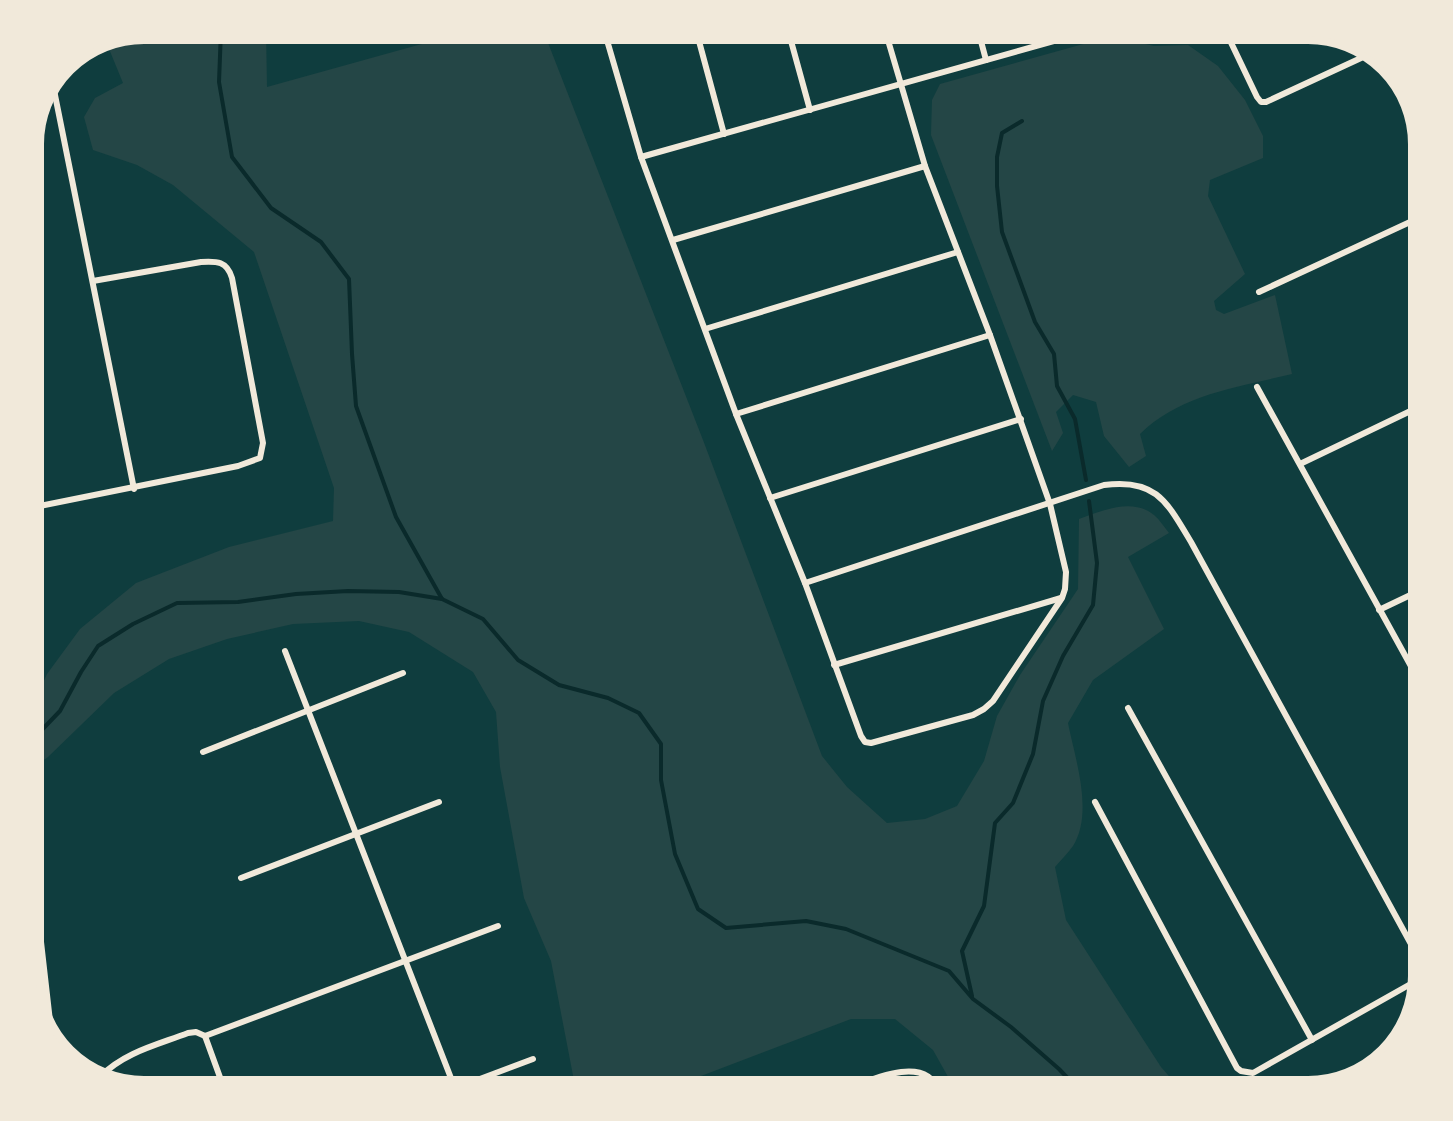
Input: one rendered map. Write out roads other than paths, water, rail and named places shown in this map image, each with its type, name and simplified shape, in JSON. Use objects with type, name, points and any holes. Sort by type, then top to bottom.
[{"type":"street","points":[[607,40],[641,157],[736,414],[805,583],[834,665],[865,742],[881,742],[973,715],[984,709],[993,701],[1062,598],[1066,572],[1050,504],[990,335],[925,166],[888,40]]},
{"type":"street","points":[[699,40],[724,134]]},
{"type":"street","points":[[791,40],[810,110]]},
{"type":"street","points":[[981,40],[986,60]]},
{"type":"street","points":[[641,157],[1050,40]]},
{"type":"street","points":[[1229,40],[1261,102],[1266,102],[1364,57]]},
{"type":"street","points":[[55,93],[134,489]]},
{"type":"street","points":[[673,240],[925,166]]},
{"type":"street","points":[[1258,292],[1412,221]]},
{"type":"street","points":[[705,329],[958,252]]},
{"type":"street","points":[[41,506],[134,489],[238,466],[260,458],[264,443],[232,278],[230,270],[224,263],[216,261],[93,281]]},
{"type":"street","points":[[736,414],[990,335]]},
{"type":"street","points":[[1257,387],[1412,668]]},
{"type":"street","points":[[1300,464],[1412,410]]},
{"type":"street","points":[[770,498],[1021,419]]},
{"type":"street","points":[[805,583],[1104,485],[1125,482],[1145,486],[1172,511],[1412,946]]},
{"type":"street","points":[[1379,610],[1412,594]]},
{"type":"street","points":[[834,665],[1062,598]]},
{"type":"street","points":[[285,651],[406,961],[449,1080]]},
{"type":"street","points":[[203,752],[403,673]]},
{"type":"street","points":[[1128,708],[1312,1040]]},
{"type":"street","points":[[241,878],[439,802]]},
{"type":"street","points":[[1095,802],[1237,1068],[1241,1071],[1253,1073],[1412,983]]},
{"type":"street","points":[[105,1072],[119,1060],[131,1054],[196,1032],[205,1036],[498,926]]},
{"type":"street","points":[[41,941],[50,1018]]},
{"type":"street","points":[[205,1036],[221,1080]]},
{"type":"street","points":[[479,1080],[533,1059]]},
{"type":"street","points":[[874,1080],[891,1074],[914,1072],[932,1080]]},
{"type":"waterway","points":[[221,40],[219,82],[232,157],[271,208],[321,242],[349,279],[356,406],[396,517],[442,599],[483,619],[518,660],[559,685],[608,698],[639,713],[661,744],[661,780],[675,854],[698,909],[726,928],[806,921],[846,929],[949,971],[973,999],[1011,1027],[1070,1080]]},
{"type":"waterway","points":[[1022,121],[1002,133],[997,157],[997,186],[1002,232],[1035,322],[1054,354],[1057,386],[1075,419],[1086,480]]},
{"type":"waterway","points":[[972,996],[962,951],[984,906],[995,823],[1013,803],[1033,754],[1043,701],[1063,656],[1093,605],[1097,563],[1089,501]]},
{"type":"waterway","points":[[41,731],[60,711],[98,646],[133,624],[177,603],[238,602],[296,594],[348,591],[399,592],[442,599]]}]
